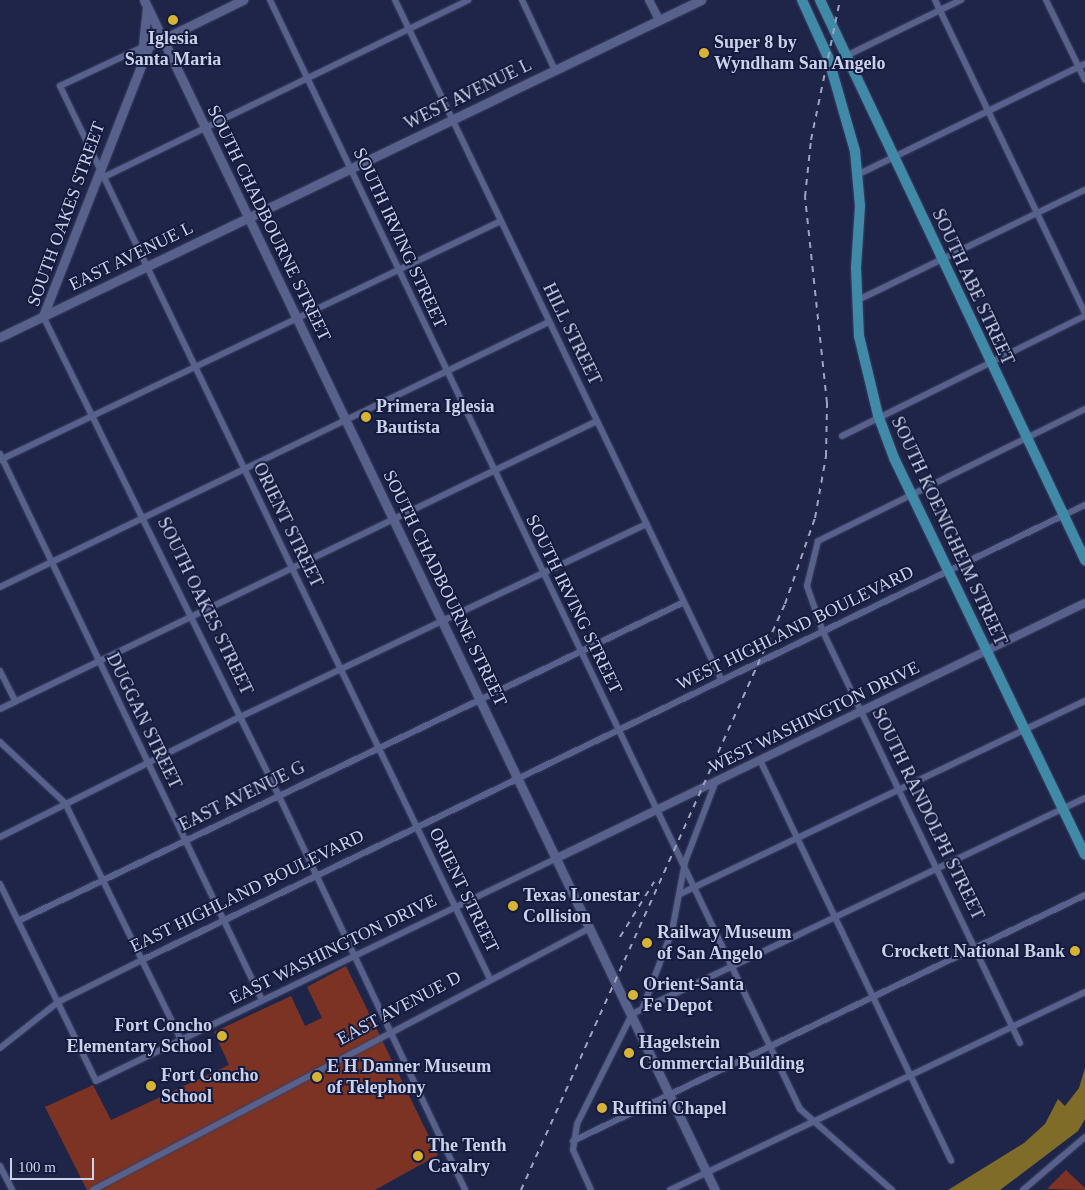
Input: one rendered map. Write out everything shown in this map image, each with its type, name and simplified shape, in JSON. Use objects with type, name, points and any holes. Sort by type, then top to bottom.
[{"type":"main road","points":[[153,43],[244,0]]},
{"type":"main road","name":"WEST AVENUE L","points":[[249,218],[701,0]]},
{"type":"main road","name":"SOUTH KOENIGHEIM STREET","points":[[802,0],[828,57],[859,174],[859,336],[878,415],[912,494],[1022,729],[1085,854]]},
{"type":"main road","name":"SOUTH ABE STREET","points":[[820,0],[848,55],[893,158],[1085,560]]},
{"type":"main road","points":[[141,63],[146,2]]},
{"type":"main road","name":"SOUTH CHADBOURNE STREET","points":[[146,2],[715,1190]]},
{"type":"main road","name":"SOUTH OAKES STREET","points":[[43,316],[141,63],[153,43]]},
{"type":"main road","name":"EAST AVENUE L","points":[[0,337],[249,218]]},
{"type":"street","name":"SOUTH IRVING STREET","points":[[270,0],[352,168],[445,372],[542,574],[697,886],[732,968],[768,1044],[810,1122],[892,1190]]},
{"type":"street","name":"HILL STREET","points":[[395,0],[722,680]]},
{"type":"street","points":[[104,177],[468,0]]},
{"type":"street","points":[[522,0],[555,70]]},
{"type":"street","points":[[649,0],[659,20]]},
{"type":"street","points":[[842,436],[878,415],[1085,315],[935,0]]},
{"type":"street","points":[[848,55],[961,0]]},
{"type":"street","points":[[1046,0],[1082,66],[1085,80]]},
{"type":"street","points":[[142,48],[153,43]]},
{"type":"street","name":"ORIENT STREET","points":[[142,48],[60,86],[489,977]]},
{"type":"street","points":[[859,174],[1082,66]]},
{"type":"street","points":[[858,300],[1085,190]]},
{"type":"street","points":[[1,458],[501,221]]},
{"type":"street","name":"SOUTH OAKES STREET","points":[[43,316],[144,516],[278,794],[388,1034],[465,1190]]},
{"type":"street","points":[[0,587],[550,322]]},
{"type":"street","points":[[912,494],[1026,436],[1085,409]]},
{"type":"street","points":[[0,709],[597,421]]},
{"type":"street","name":"DUGGAN STREET","points":[[1,458],[49,562],[99,661],[262,1000]]},
{"type":"street","name":"SOUTH RANDOLPH STREET","points":[[912,494],[818,540],[807,595],[1020,1043]]},
{"type":"street","name":"WEST HIGHLAND BOULEVARD","points":[[518,778],[1085,505]]},
{"type":"street","points":[[0,837],[65,802],[240,716],[341,670],[646,524]]},
{"type":"street","name":"EAST AVENUE G","points":[[18,921],[278,794],[379,748],[684,602]]},
{"type":"street","name":"WEST WASHINGTON DRIVE","points":[[557,858],[1085,603]]},
{"type":"street","points":[[0,670],[15,701]]},
{"type":"street","points":[[680,894],[1022,729],[1085,701]]},
{"type":"street","points":[[0,742],[65,802],[181,1040]]},
{"type":"street","points":[[760,760],[951,1161]]},
{"type":"street","name":"EAST HIGHLAND BOULEVARD","points":[[0,1048],[58,1002],[315,874],[518,778]]},
{"type":"street","points":[[643,1007],[680,894],[685,862],[716,781]]},
{"type":"street","points":[[591,1190],[578,1163],[573,1141],[601,1073],[632,1014],[643,1007],[732,968],[834,917],[1085,798]]},
{"type":"street","name":"EAST WASHINGTON DRIVE","points":[[58,1002],[96,1081],[557,858]]},
{"type":"street","points":[[0,884],[58,1002]]},
{"type":"street","points":[[573,1141],[768,1044],[1085,895]]},
{"type":"street","name":"EAST AVENUE D","points":[[93,1190],[388,1034],[489,977],[590,928]]},
{"type":"street","points":[[670,1190],[1085,992]]},
{"type":"street","points":[[1023,1190],[1082,1145],[1085,1137]]},
{"type":"street","points":[[0,1166],[12,1190]]},
{"type":"shaded area","points":[[346,966],[438,1155],[375,1190],[87,1190],[45,1107],[93,1085],[111,1120],[229,1065],[214,1032],[291,996],[305,1026],[322,1018],[307,987]]},
{"type":"shaded area","points":[[1085,1068],[1085,1119],[1078,1131],[1000,1190],[948,1190],[1024,1143],[1045,1124],[1058,1099],[1065,1106],[1079,1088]]},
{"type":"shaded area","points":[[1066,1170],[1085,1188],[1085,1190],[1047,1189]]},
{"type":"railway","points":[[521,1190],[785,604],[815,518],[826,456],[827,403],[805,197],[811,140],[840,0]]},
{"type":"railway","points":[[620,937],[654,882]]},
{"type":"place","name":"Iglesia Santa Maria","points":[[173,20]]},
{"type":"place","name":"Super 8 by Wyndham San Angelo","points":[[704,53]]},
{"type":"place","name":"Primera Iglesia Bautista","points":[[366,417]]},
{"type":"place","name":"Texas Lonestar Collision","points":[[513,906]]},
{"type":"place","name":"Railway Museum of San Angelo","points":[[647,943]]},
{"type":"place","name":"Crockett National Bank","points":[[1075,951]]},
{"type":"place","name":"Orient-Santa Fe Depot","points":[[633,995]]},
{"type":"place","name":"Fort Concho Elementary School","points":[[222,1036]]},
{"type":"place","name":"Hagelstein Commercial Building","points":[[629,1053]]},
{"type":"place","name":"E H Danner Museum of Telephony","points":[[317,1077]]},
{"type":"place","name":"Fort Concho School","points":[[151,1086]]},
{"type":"place","name":"Ruffini Chapel","points":[[602,1108]]},
{"type":"place","name":"The Tenth Cavalry","points":[[418,1156]]}]
